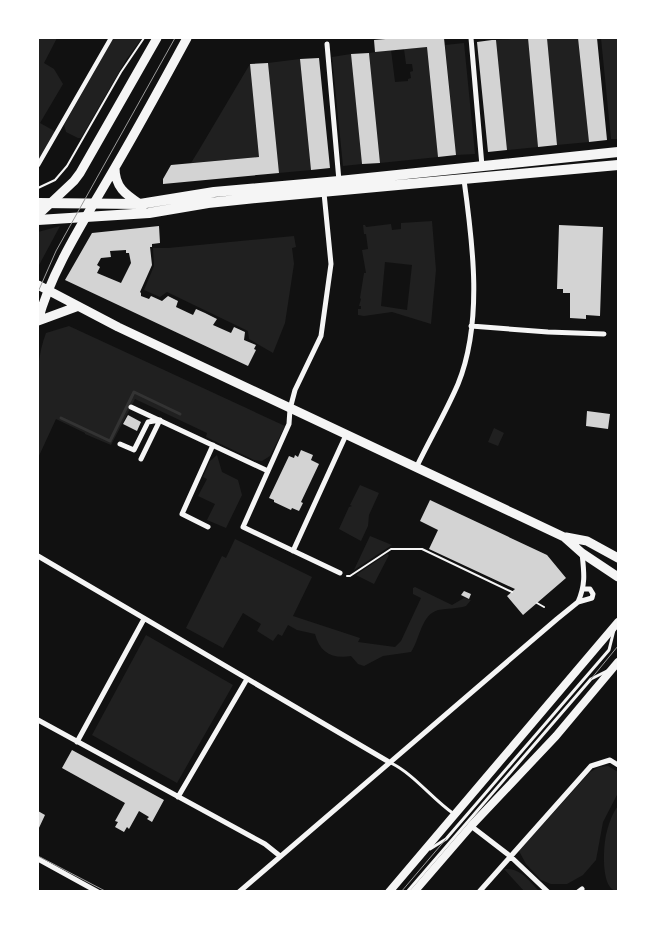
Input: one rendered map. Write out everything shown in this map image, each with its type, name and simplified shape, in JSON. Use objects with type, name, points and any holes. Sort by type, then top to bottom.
[{"type":"main road","points":[[38,215],[74,182],[157,38]]},
{"type":"main road","points":[[38,321],[47,291],[93,204],[187,38]]},
{"type":"main road","points":[[38,203],[140,204],[214,192],[618,152]]},
{"type":"main road","points":[[38,220],[149,213],[208,203],[618,165]]},
{"type":"main road","points":[[115,168],[115,178],[121,190],[140,204]]},
{"type":"main road","points":[[38,285],[76,307],[290,409],[416,466],[564,537],[586,541],[618,558]]},
{"type":"main road","points":[[38,321],[76,307]]},
{"type":"main road","points":[[564,537],[582,553],[618,576]]},
{"type":"street","points":[[38,165],[112,38]]},
{"type":"street","points":[[471,38],[482,166]]},
{"type":"street","points":[[326,44],[339,181]]},
{"type":"street","points":[[416,466],[458,384],[466,359],[472,326],[474,269],[464,180]]},
{"type":"street","points":[[324,193],[331,264],[321,336],[295,390],[290,409],[290,424],[243,527],[340,573]]},
{"type":"street","points":[[472,326],[604,334]]},
{"type":"street","points":[[131,407],[268,471]]},
{"type":"street","points":[[120,444],[134,450],[148,422],[160,420]]},
{"type":"street","points":[[141,459],[160,420]]},
{"type":"street","points":[[293,551],[346,435]]},
{"type":"street","points":[[208,527],[182,514],[214,445]]},
{"type":"street","points":[[578,602],[584,589],[585,579],[582,553]]},
{"type":"street","points":[[38,556],[389,762]]},
{"type":"street","points":[[239,892],[578,602],[592,598],[593,594],[590,589],[584,589]]},
{"type":"street","points":[[77,742],[144,619]]},
{"type":"street","points":[[389,892],[616,625]]},
{"type":"street","points":[[414,892],[471,826],[556,736],[616,668],[618,662]]},
{"type":"street","points":[[178,797],[247,679]]},
{"type":"street","points":[[38,720],[265,844],[280,856]]},
{"type":"street","points":[[479,892],[591,766],[610,760],[618,764]]},
{"type":"street","points":[[471,826],[510,856],[548,892]]},
{"type":"street","points":[[38,859],[98,892]]},
{"type":"lane","points":[[423,853],[446,839],[545,726],[609,650],[616,625]]},
{"type":"lane","points":[[407,892],[591,679],[616,668]]},
{"type":"lane","points":[[389,762],[400,768],[454,814]]},
{"type":"path","points":[[38,188],[55,180],[67,166],[144,38]]},
{"type":"path","points":[[350,576],[391,549],[422,549],[512,592]]},
{"type":"path","points":[[537,602],[544,607]]},
{"type":"shaded area","points":[[38,38],[57,38],[44,63],[54,69],[63,84],[40,123],[56,132],[38,162]]},
{"type":"shaded area","points":[[113,38],[142,38],[126,60],[81,138],[78,138],[66,132],[64,125]]},
{"type":"shaded area","points":[[528,38],[538,147],[507,150],[496,40]]},
{"type":"shaded area","points":[[547,38],[578,38],[589,142],[557,145]]},
{"type":"shaded area","points":[[601,38],[618,38],[618,139],[611,139]]},
{"type":"shaded area","points":[[464,43],[475,154],[456,155],[445,45]]},
{"type":"shaded area","points":[[427,47],[438,157],[380,163],[369,53],[391,50],[395,82],[408,81],[411,78],[410,72],[413,71],[412,64],[406,64],[404,49]]},
{"type":"shaded area","points":[[351,54],[362,164],[343,166],[332,57]]},
{"type":"shaded area","points":[[300,59],[311,170],[279,173],[268,63]]},
{"type":"shaded area","points":[[250,64],[259,157],[191,163],[199,150]]},
{"type":"shaded area","points":[[432,221],[436,270],[431,324],[392,312],[364,316],[358,315],[358,309],[361,309],[361,306],[359,306],[364,273],[366,273],[362,250],[368,249],[363,225],[366,227],[391,224],[392,230],[401,229],[401,223]],"holes":[[[385,262],[412,265],[407,310],[381,306]]]},
{"type":"shaded area","points":[[60,226],[38,267],[38,232]]},
{"type":"shaded area","points":[[294,236],[296,247],[292,248],[294,264],[285,323],[273,353],[249,339],[248,331],[167,292],[160,297],[144,290],[154,266],[153,248]]},
{"type":"shaded area","points":[[69,326],[285,426],[270,456],[262,461],[254,460],[206,437],[207,433],[135,399],[111,445],[56,419],[38,458],[37,378],[42,347],[46,333]]},
{"type":"shaded area","points":[[494,428],[504,433],[498,446],[488,442]]},
{"type":"shaded area","points":[[217,455],[222,472],[238,480],[242,495],[226,528],[207,520],[215,504],[198,496],[207,479],[203,477],[210,461]]},
{"type":"shaded area","points":[[360,485],[379,493],[369,515],[368,526],[361,541],[339,529],[349,507],[352,506],[350,505]]},
{"type":"shaded area","points":[[370,536],[392,545],[354,570]]},
{"type":"shaded area","points":[[235,539],[312,577],[293,616],[360,638],[358,642],[395,647],[401,641],[421,598],[413,594],[413,588],[415,587],[452,605],[464,598],[471,600],[466,606],[438,610],[432,613],[424,622],[411,652],[383,656],[364,666],[358,664],[351,656],[344,657],[328,653],[320,646],[315,634],[297,630],[288,625],[282,636],[278,634],[273,641],[257,631],[261,624],[243,613],[223,648],[186,628],[222,556],[226,558]]},
{"type":"shaded area","points":[[387,554],[389,555],[374,584],[356,575]]},
{"type":"shaded area","points":[[146,635],[233,685],[177,783],[92,735]]},
{"type":"shaded area","points":[[608,766],[618,772],[618,793],[603,822],[596,860],[583,875],[567,884],[551,884],[541,880],[526,864],[519,851],[590,772],[599,767]]},
{"type":"shaded area","points":[[618,806],[618,891],[612,889],[608,884],[604,856],[608,828]]},
{"type":"shaded area","points":[[504,869],[515,870],[520,873],[539,891],[524,891]]},
{"type":"building","points":[[444,38],[456,155],[438,157],[427,47],[375,52],[374,40]]},
{"type":"building","points":[[528,38],[547,38],[557,145],[538,147]]},
{"type":"building","points":[[578,38],[597,38],[607,140],[589,142]]},
{"type":"building","points":[[496,40],[507,150],[488,152],[477,42]]},
{"type":"building","points":[[369,53],[380,163],[362,164],[351,54]]},
{"type":"building","points":[[319,58],[330,168],[311,170],[300,59]]},
{"type":"building","points":[[268,63],[279,173],[163,184],[163,179],[171,165],[259,157],[250,64]]},
{"type":"building","points":[[559,225],[603,227],[600,316],[586,315],[586,319],[570,318],[570,293],[563,293],[563,289],[557,289]]},
{"type":"building","points":[[159,226],[160,243],[152,244],[152,247],[150,247],[152,265],[140,292],[141,296],[149,299],[151,296],[162,301],[168,296],[178,301],[176,307],[193,315],[196,309],[217,319],[213,325],[231,333],[234,327],[245,332],[244,340],[256,345],[254,349],[256,350],[248,366],[65,280],[92,233]],"holes":[[[126,250],[126,253],[129,253],[131,263],[121,283],[97,273],[100,267],[97,265],[101,258],[111,257],[110,251]]]},
{"type":"building","points":[[587,411],[610,414],[608,429],[586,426]]},
{"type":"building","points":[[128,415],[141,422],[137,431],[123,424]]},
{"type":"building","points":[[301,450],[313,455],[311,460],[319,464],[301,502],[303,503],[299,511],[292,508],[291,510],[269,498],[289,456],[294,458],[295,455],[298,457]]},
{"type":"building","points":[[430,500],[547,555],[566,578],[523,615],[507,596],[515,589],[429,549],[438,530],[420,521]]},
{"type":"building","points":[[464,591],[471,594],[469,599],[461,595]]},
{"type":"building","points":[[72,750],[164,800],[152,822],[147,819],[149,817],[139,811],[129,829],[127,827],[124,832],[115,827],[118,822],[115,821],[125,803],[62,768]]},
{"type":"building","points":[[38,811],[45,815],[38,830]]},
{"type":"waterway","points":[[61,418],[110,441],[134,392],[180,414]]},
{"type":"tram line","points":[[38,292],[56,251],[175,38]]},
{"type":"tram line","points":[[591,679],[618,646]]},
{"type":"tram line","points":[[401,892],[446,839]]},
{"type":"tram line","points":[[38,856],[107,892]]}]
